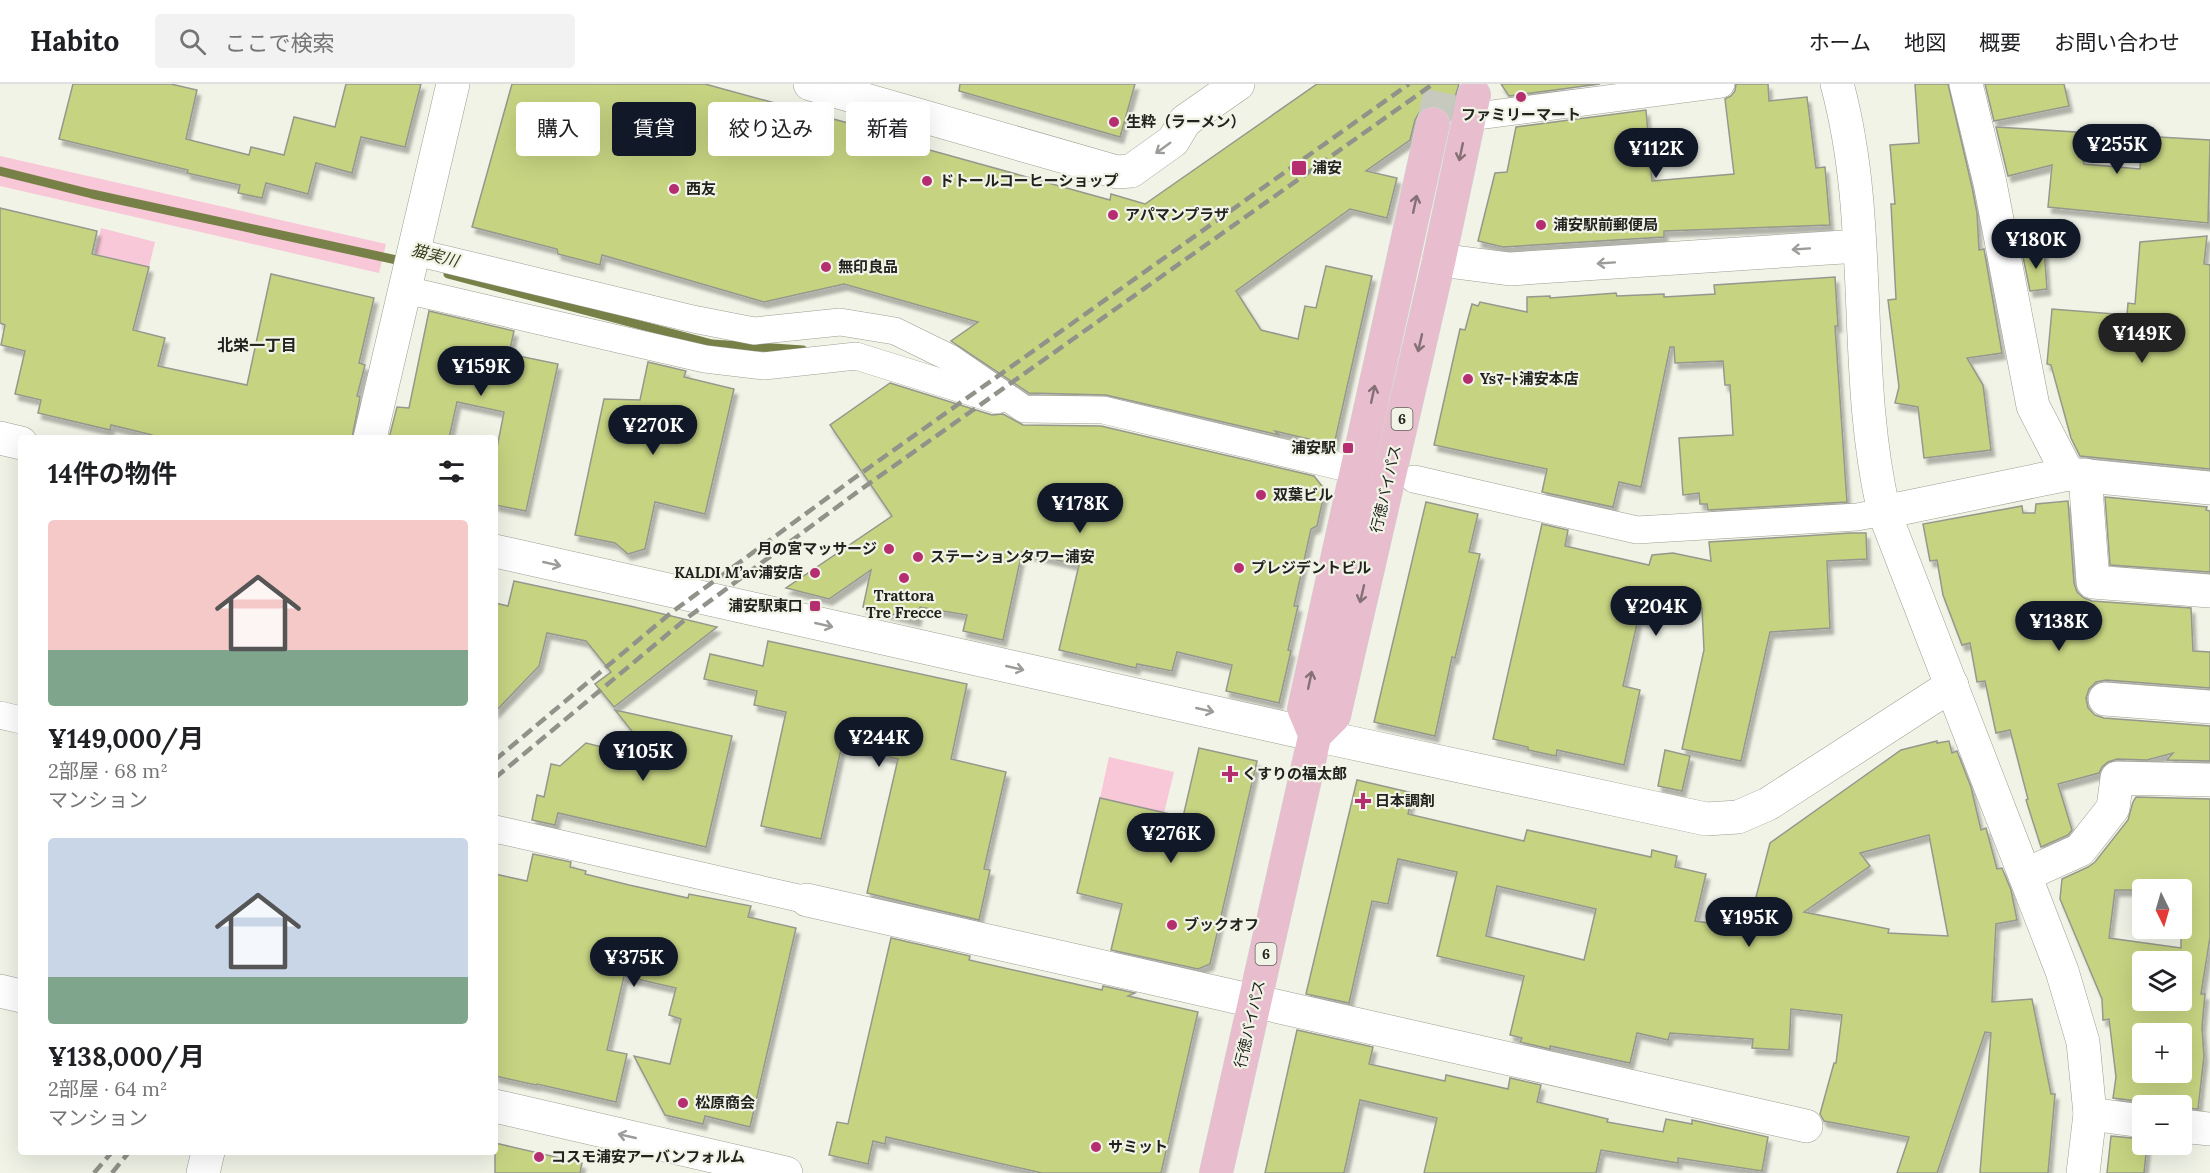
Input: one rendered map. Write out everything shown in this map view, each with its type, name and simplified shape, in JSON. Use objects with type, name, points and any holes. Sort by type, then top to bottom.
[{"type":"main road","name":"行徳バイパス","points":[[1216,1173],[1315,735],[1334,716],[1472,106]]},
{"type":"main road","name":"6","points":[[1315,735],[1304,708],[1433,124]]},
{"type":"street","points":[[371,435],[453,84]]},
{"type":"street","points":[[810,84],[1117,172],[1131,171],[1173,141],[1185,121],[1238,84]]},
{"type":"street","points":[[1472,106],[1721,84]]},
{"type":"street","points":[[1837,84],[1854,164],[1870,438],[1875,474],[1884,512],[2062,971],[2083,1042],[2090,1114],[2083,1173]]},
{"type":"street","points":[[1966,84],[1990,183],[2033,406],[2077,474],[2093,582],[2210,591]]},
{"type":"street","points":[[1439,260],[1510,269],[1859,246]]},
{"type":"street","points":[[416,248],[693,319],[754,331],[840,322],[895,330],[950,358],[1024,409]]},
{"type":"street","points":[[406,290],[705,359],[764,366],[856,356],[1024,409],[1103,410],[1339,466]]},
{"type":"street","points":[[0,438],[18,442]]},
{"type":"street","points":[[1414,479],[1637,530],[1857,517],[2077,474],[2210,488]]},
{"type":"street","points":[[498,552],[1315,735],[1706,819],[1738,817],[1768,804],[1952,685]]},
{"type":"street","points":[[2105,699],[2210,707]]},
{"type":"street","points":[[0,715],[18,719]]},
{"type":"street","points":[[2025,875],[2080,850],[2113,808],[2116,778],[2210,780]]},
{"type":"street","points":[[498,830],[1806,1125]]},
{"type":"street","points":[[0,991],[18,995]]},
{"type":"street","points":[[498,1107],[786,1173]]},
{"type":"street","points":[[2090,1114],[2132,1120]]},
{"type":"street","points":[[2192,1127],[2210,1129]]},
{"type":"street","points":[[203,1173],[207,1155]]},
{"type":"shaded area","points":[[0,156],[386,244],[379,273],[0,186]]},
{"type":"shaded area","points":[[101,228],[155,242],[149,267],[95,254]]},
{"type":"shaded area","points":[[1109,757],[1174,772],[1164,813],[1100,798]]},
{"type":"building","points":[[73,84],[171,84],[197,90],[186,139],[249,155],[251,147],[284,155],[294,117],[335,127],[346,84],[421,84],[405,147],[361,137],[352,173],[316,163],[308,194],[266,183],[262,198],[238,193],[240,185],[59,139]]},
{"type":"building","points":[[512,84],[705,84],[771,102],[708,102],[708,156],[834,156],[834,119],[846,123],[846,156],[930,156],[930,150],[1110,200],[1111,194],[1145,204],[1317,84],[1459,84],[1448,114],[1436,106],[1428,106],[1420,111],[1410,140],[1366,171],[1397,178],[1387,218],[1350,209],[1236,291],[1261,330],[1298,339],[1305,306],[1316,308],[1326,266],[1372,276],[1334,445],[1275,431],[1279,435],[1106,395],[1029,393],[951,341],[978,322],[844,284],[764,302],[602,255],[600,265],[558,254],[557,249],[472,227]]},
{"type":"building","points":[[960,84],[1135,84],[1120,137],[959,91]]},
{"type":"building","points":[[1501,84],[1600,84],[1509,96]]},
{"type":"building","points":[[1736,84],[1768,84],[1769,101],[1807,97],[1816,168],[1825,167],[1830,225],[1664,231],[1664,237],[1503,247],[1478,241],[1495,173],[1507,172],[1516,127],[1646,110],[1652,181],[1734,174],[1725,99],[1735,91]]},
{"type":"building","points":[[1915,84],[1948,84],[1972,187],[1977,213],[1979,250],[1984,249],[2002,353],[1967,358],[1983,385],[1991,450],[1924,458],[1918,407],[1895,403],[1899,387],[1888,300],[1896,299],[1891,204],[1895,204],[1890,145],[1919,143]]},
{"type":"building","points":[[1985,84],[2064,84],[2069,106],[1994,121]]},
{"type":"building","points":[[1996,127],[2076,132],[2084,164],[2140,169],[2142,136],[2210,140],[2208,223],[2048,207],[2052,165],[2008,176]]},
{"type":"building","points":[[0,208],[97,231],[92,254],[149,267],[133,330],[165,338],[158,366],[247,385],[271,274],[374,298],[359,363],[365,365],[357,396],[360,397],[353,435],[152,435],[111,425],[110,430],[38,413],[41,400],[15,394],[25,351],[1,345],[5,325],[0,323]]},
{"type":"building","points":[[2207,236],[2204,264],[2210,265],[2210,469],[2080,456],[2071,438],[2051,365],[2047,364],[2052,309],[2127,315],[2128,303],[2135,304],[2140,242]]},
{"type":"building","points":[[2044,250],[2047,289],[2030,291],[2022,252]]},
{"type":"building","points":[[1835,277],[1838,326],[1835,326],[1847,502],[1708,510],[1707,504],[1700,504],[1699,493],[1683,495],[1679,438],[1733,435],[1730,385],[1725,385],[1723,361],[1675,363],[1674,347],[1670,347],[1641,487],[1619,482],[1613,507],[1542,492],[1547,469],[1434,445],[1460,329],[1465,330],[1472,304],[1478,306],[1480,302],[1527,312],[1527,297],[1550,296],[1550,298],[1616,293],[1617,296],[1664,294],[1664,297],[1715,294],[1714,285]]},
{"type":"building","points":[[429,311],[514,331],[509,354],[558,364],[526,511],[498,506],[498,443],[504,412],[457,402],[450,435],[390,435],[397,407],[409,408]]},
{"type":"building","points":[[648,362],[686,371],[684,377],[734,389],[705,514],[655,502],[645,549],[628,554],[615,543],[575,535],[604,399],[640,400]]},
{"type":"building","points":[[890,383],[992,415],[1003,414],[1023,425],[1101,426],[1314,476],[1325,490],[1317,526],[1311,529],[1294,606],[1298,606],[1279,703],[1226,691],[1232,665],[1177,652],[1172,671],[1137,664],[1136,668],[1059,650],[1079,565],[1022,552],[1003,640],[963,631],[967,615],[920,607],[917,620],[863,607],[871,570],[829,599],[786,588],[892,516],[830,425]]},
{"type":"building","points":[[2105,497],[2207,507],[2206,510],[2210,511],[2210,572],[2110,565]]},
{"type":"building","points":[[2068,501],[2074,583],[2077,592],[2092,601],[2191,608],[2193,651],[2210,652],[2210,688],[2106,680],[2096,682],[2089,689],[2086,698],[2088,708],[2095,715],[2104,718],[2210,726],[2210,761],[2167,760],[2173,753],[2147,760],[2117,759],[2108,762],[2099,773],[2058,784],[2072,830],[2068,835],[2041,847],[2026,800],[2028,799],[2010,730],[1996,733],[1985,681],[1977,682],[1970,643],[1962,645],[1943,595],[1937,560],[1930,561],[1923,524],[2022,506],[2023,513],[2035,513],[2036,504]]},
{"type":"building","points":[[1426,502],[1478,514],[1469,552],[1480,554],[1455,658],[1452,657],[1435,736],[1374,722]]},
{"type":"building","points":[[1542,524],[1568,530],[1565,546],[1649,565],[1652,555],[1673,553],[1711,561],[1709,542],[1850,533],[1866,533],[1867,559],[1827,561],[1830,628],[1770,632],[1741,761],[1682,749],[1704,650],[1702,608],[1654,597],[1648,621],[1638,619],[1623,686],[1640,690],[1624,765],[1557,750],[1556,756],[1493,739]]},
{"type":"building","points":[[514,581],[717,627],[614,707],[595,684],[611,672],[586,641],[547,633],[539,666],[498,709],[498,604],[508,606]]},
{"type":"building","points":[[768,641],[967,684],[951,759],[1006,772],[984,869],[990,870],[979,920],[867,893],[898,759],[842,745],[821,839],[761,826],[786,712],[754,705],[757,691],[704,679],[710,654],[763,666]]},
{"type":"building","points":[[615,710],[732,736],[706,847],[558,813],[555,825],[532,820],[537,795],[544,797],[551,764],[560,766],[586,743],[655,760]]},
{"type":"building","points":[[1937,741],[1937,743],[1949,741],[1952,753],[1957,751],[1971,787],[1981,830],[1986,828],[1997,869],[2002,868],[2011,890],[2017,920],[1996,924],[1992,1002],[2032,999],[2051,1094],[2055,1094],[2048,1173],[1980,1173],[1991,1033],[1985,1032],[1937,1173],[1897,1173],[1909,1137],[1824,1121],[1820,1114],[1834,1063],[1836,1063],[1842,1015],[1791,1009],[1789,1050],[1752,1048],[1753,1039],[1670,1033],[1668,1040],[1637,1033],[1630,1063],[1520,1042],[1522,1038],[1510,1035],[1524,976],[1437,956],[1457,872],[1398,859],[1388,904],[1372,901],[1349,1003],[1306,994],[1357,780],[1413,793],[1408,814],[1524,841],[1527,830],[1651,857],[1652,850],[1677,856],[1675,867],[1706,874],[1695,921],[1748,928],[1770,843],[1901,750]],"holes":[[[1929,835],[1948,936],[1888,933],[1889,929],[1804,912],[1870,866],[1860,853]],[[1497,886],[1596,909],[1584,960],[1486,936]]]},
{"type":"building","points":[[1199,748],[1257,761],[1210,964],[1198,969],[1111,950],[1122,904],[1077,893],[1100,798],[1183,817]]},
{"type":"building","points":[[1665,750],[1690,756],[1682,791],[1658,786]]},
{"type":"building","points":[[2136,797],[2210,799],[2210,937],[2201,994],[2205,994],[2202,1027],[2204,1056],[2198,1109],[2192,1109],[2192,1095],[2132,1095],[2132,1100],[2113,1098],[2116,1077],[2109,1019],[2103,1020],[2102,999],[2060,899],[2062,879],[2095,862],[2128,820]]},
{"type":"building","points":[[533,854],[571,862],[570,867],[586,871],[585,874],[629,885],[688,898],[689,894],[751,906],[748,917],[796,928],[750,1127],[705,1116],[703,1124],[665,1115],[634,1056],[670,1064],[681,1019],[669,1015],[676,988],[624,976],[607,1050],[627,1054],[616,1102],[498,1077],[498,875],[527,881]]},
{"type":"building","points":[[891,938],[970,956],[969,960],[1102,990],[1103,986],[1135,993],[1128,996],[1198,1012],[1161,1173],[1042,1173],[886,1137],[885,1144],[873,1141],[868,1164],[829,1155],[837,1122],[848,1124]]},
{"type":"building","points":[[1297,1030],[1373,1047],[1369,1064],[1445,1081],[1446,1075],[1508,1089],[1510,1078],[1541,1085],[1537,1102],[1608,1119],[1607,1122],[1663,1132],[1666,1119],[1692,1124],[1692,1120],[1768,1137],[1762,1171],[1678,1158],[1678,1163],[1601,1150],[1596,1173],[1424,1173],[1437,1118],[1360,1100],[1344,1173],[1265,1173]]},
{"type":"building","points":[[2111,1136],[2132,1138],[2132,1155],[2146,1155],[2144,1173],[2107,1173]]},
{"type":"building","points":[[498,1144],[582,1163],[580,1173],[495,1173],[495,1155],[498,1155]]},
{"type":"waterway","name":"猫実川","points":[[0,171],[92,194],[406,262]]},
{"type":"waterway","name":"猫実川","points":[[448,274],[712,344],[803,350]]},
{"type":"tunnel","points":[[1433,124],[1442,84]]},
{"type":"railway","points":[[498,757],[672,612],[853,479],[1409,84]]},
{"type":"railway","points":[[498,776],[687,618],[860,490],[1433,84]]},
{"type":"railway","points":[[94,1173],[109,1155]]},
{"type":"railway","points":[[112,1173],[127,1155]]},
{"type":"place","name":"ファミリーマート","points":[[1521,97]]},
{"type":"place","name":"生粋（ラーメン）","points":[[1114,122]]},
{"type":"place","name":"浦安","points":[[1299,168]]},
{"type":"place","name":"ドトールコーヒーショップ","points":[[927,181]]},
{"type":"place","name":"西友","points":[[674,189]]},
{"type":"place","name":"アパマンプラザ","points":[[1113,215]]},
{"type":"place","name":"浦安駅前郵便局","points":[[1541,225]]},
{"type":"place","name":"無印良品","points":[[826,267]]},
{"type":"place","name":"Ysﾏｰﾄ浦安本店","points":[[1468,379]]},
{"type":"place","name":"浦安駅","points":[[1348,448]]},
{"type":"place","name":"双葉ビル","points":[[1261,495]]},
{"type":"place","name":"月の宮マッサージ","points":[[889,549]]},
{"type":"place","name":"ステーションタワー浦安","points":[[918,557]]},
{"type":"place","name":"プレジデントビル","points":[[1239,568]]},
{"type":"place","name":"KALDI M’av浦安店","points":[[815,573]]},
{"type":"place","name":"Trattora Tre Frecce","points":[[904,578]]},
{"type":"place","name":"浦安駅東口","points":[[815,606]]},
{"type":"place","name":"くすりの福太郎","points":[[1230,774]]},
{"type":"place","name":"日本調剤","points":[[1363,801]]},
{"type":"place","name":"ブックオフ","points":[[1172,925]]},
{"type":"place","name":"松原商会","points":[[683,1103]]},
{"type":"place","name":"サミット","points":[[1096,1147]]},
{"type":"place","name":"コスモ浦安アーバンフォルム","points":[[539,1157]]},
{"type":"district","name":"北栄一丁目","points":[[257,345]]}]
